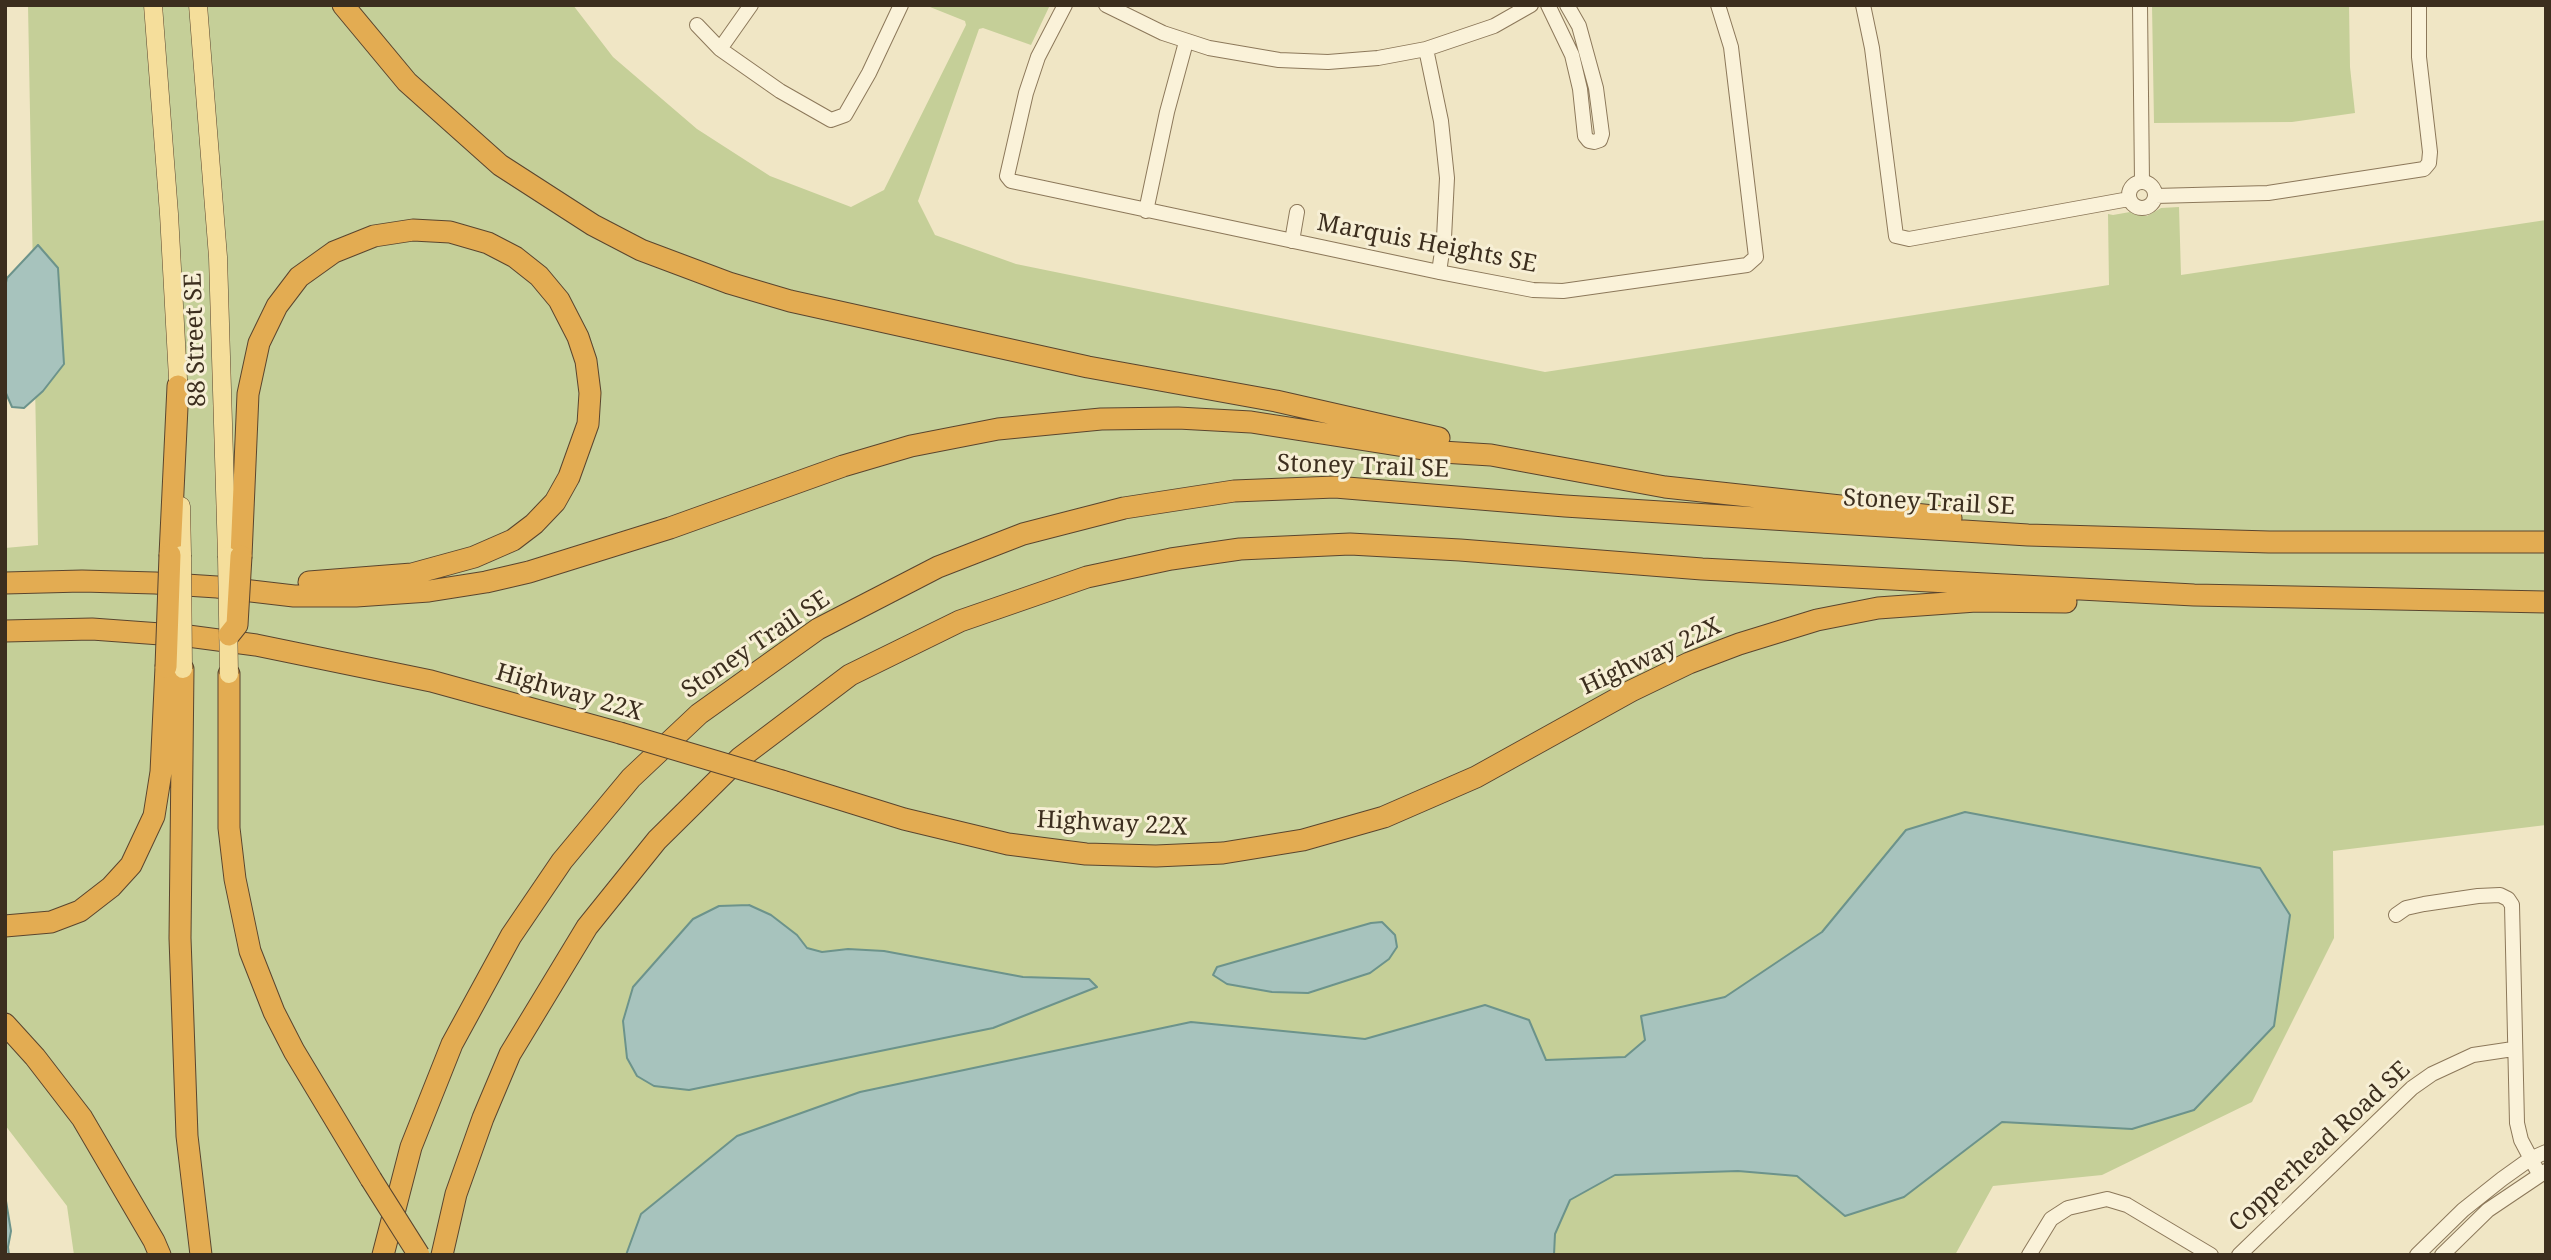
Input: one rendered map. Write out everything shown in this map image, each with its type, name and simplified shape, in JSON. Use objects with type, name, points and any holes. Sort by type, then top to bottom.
[{"type":"highway","points":[[343,5],[407,82],[500,165],[593,225],[654,255],[729,283],[790,301],[1088,367],[1276,401],[1446,440],[1491,456]]},
{"type":"highway","points":[[218,587],[342,581],[412,574],[474,557],[513,540],[534,524],[555,502],[569,477],[588,424],[590,393],[586,361],[578,337],[559,300],[539,276],[515,257],[488,243],[450,232],[413,230],[374,236],[334,252],[299,277],[277,306],[259,343],[248,394],[234,556],[237,625],[229,635]]},
{"type":"highway","points":[[178,386],[175,668],[180,938],[187,1136],[201,1255]]},
{"type":"highway","points":[[5,583],[82,581],[218,587],[294,596],[356,596],[429,591],[529,572],[670,528],[843,466],[911,446],[998,429],[1101,419],[1178,418],[1251,422],[1442,452],[1491,456],[1665,487],[1964,519],[2028,535]]},
{"type":"highway","name":"Stoney Trail SE","points":[[383,1255],[411,1147],[452,1044],[510,936],[562,861],[631,778],[699,714],[818,629],[938,567],[1023,534],[1124,508],[1234,491],[1322,487],[1606,509],[2028,535],[2269,542],[2546,542]]},
{"type":"highway","points":[[442,1255],[456,1194],[483,1118],[510,1054],[587,927],[657,840],[740,758],[850,675],[960,621],[1087,577],[1171,559],[1240,549],[1350,544],[1702,569],[2194,595],[2546,602]]},
{"type":"highway","name":"Highway 22X","points":[[5,631],[92,629],[188,636],[256,645],[431,681],[620,733],[905,819],[1008,845],[1086,854],[1156,856],[1223,853],[1303,840],[1384,817],[1476,777],[1631,691],[1689,663],[1817,620],[1878,608],[1976,601],[2140,603],[2194,595]]},
{"type":"highway","points":[[5,645],[79,640],[148,641],[188,636]]},
{"type":"highway","points":[[5,926],[51,922],[80,911],[111,887],[131,865],[154,816],[175,668]]},
{"type":"highway","points":[[229,674],[229,828],[235,879],[250,951],[274,1012],[294,1051],[419,1255]]},
{"type":"highway","points":[[5,1024],[35,1057],[82,1118],[160,1255]]},
{"type":"main road","name":"88 Street SE","points":[[153,5],[169,201],[178,386]]},
{"type":"main road","name":"88 Street SE","points":[[198,5],[218,269],[234,556]]},
{"type":"main road","points":[[229,635],[229,674]]},
{"type":"street","points":[[720,49],[751,5]]},
{"type":"street","points":[[696,25],[720,49],[780,91],[831,120],[845,115],[869,73],[901,5]]},
{"type":"street","name":"Marquis Heights SE","points":[[1065,5],[1038,57],[1026,93],[1007,176],[1011,181],[1438,272],[1532,290],[1563,291],[1747,265],[1756,257],[1731,47],[1718,5]]},
{"type":"street","points":[[1105,5],[1186,42],[1255,57],[1304,62],[1378,58],[1426,49],[1494,26],[1531,5]]},
{"type":"street","points":[[1548,5],[1572,55],[1580,89],[1585,136],[1594,142],[1600,140],[1602,134],[1596,88],[1579,26],[1567,5]]},
{"type":"street","points":[[1863,5],[1872,48],[1896,236],[1909,239],[2129,199]]},
{"type":"street","points":[[2140,5],[2142,182]]},
{"type":"street","points":[[2155,196],[2268,193],[2424,169],[2429,163],[2430,152],[2419,58],[2419,5]]},
{"type":"street","points":[[1146,211],[1167,112],[1186,42]]},
{"type":"street","points":[[1426,49],[1441,121],[1447,178],[1445,227],[1438,272]]},
{"type":"street","points":[[2142,182],[2150,185],[2155,196],[2152,204],[2141,209],[2134,206],[2129,199],[2131,187],[2142,182]]},
{"type":"street","name":"Marquis Heights SE","points":[[1292,241],[1297,212]]},
{"type":"street","points":[[2396,915],[2406,908],[2478,896],[2500,895],[2508,898],[2512,905],[2516,1123],[2530,1159],[2543,1173],[2488,1210],[2442,1255]]},
{"type":"street","name":"Copperhead Road SE","points":[[2239,1255],[2412,1088],[2432,1074],[2473,1055],[2513,1049]]},
{"type":"street","points":[[2417,1255],[2463,1210],[2530,1159],[2546,1152]]},
{"type":"street","points":[[2029,1255],[2051,1219],[2068,1208],[2107,1199],[2127,1205],[2211,1255]]},
{"type":"green space","points":[[28,5],[573,5],[613,57],[697,129],[770,176],[851,207],[884,190],[966,25],[965,21],[925,5],[1050,5],[1031,45],[983,28],[979,29],[918,201],[935,235],[1016,264],[1545,372],[2109,285],[2108,214],[2130,212],[2147,216],[2161,208],[2179,207],[2181,275],[2546,220],[2546,825],[2333,851],[2334,938],[2252,1102],[2102,1175],[1993,1186],[1955,1255],[74,1255],[67,1206],[5,1125],[5,548],[38,545]]},
{"type":"green space","points":[[2152,5],[2349,5],[2350,67],[2355,113],[2292,122],[2154,123]]},
{"type":"water","points":[[38,245],[58,268],[64,364],[43,391],[24,408],[12,407],[5,391],[5,287],[7,278]]},
{"type":"water","points":[[1965,812],[2260,868],[2290,915],[2274,1026],[2194,1110],[2132,1129],[2002,1122],[1904,1197],[1845,1216],[1797,1176],[1738,1171],[1615,1175],[1570,1200],[1555,1234],[1554,1255],[626,1255],[641,1214],[737,1136],[860,1092],[1191,1022],[1365,1039],[1485,1005],[1529,1020],[1546,1060],[1625,1057],[1645,1040],[1641,1016],[1725,997],[1822,932],[1906,830]]},
{"type":"water","points":[[749,905],[771,915],[797,935],[807,948],[822,952],[848,949],[884,951],[1023,977],[1089,979],[1097,987],[993,1028],[689,1090],[654,1086],[637,1076],[627,1058],[623,1021],[633,987],[693,919],[719,906]]},
{"type":"water","points":[[1382,922],[1395,935],[1397,947],[1389,959],[1370,973],[1308,993],[1272,992],[1227,984],[1213,975],[1217,967]]},
{"type":"water","points":[[5,1195],[11,1231],[9,1255],[5,1255]]}]
